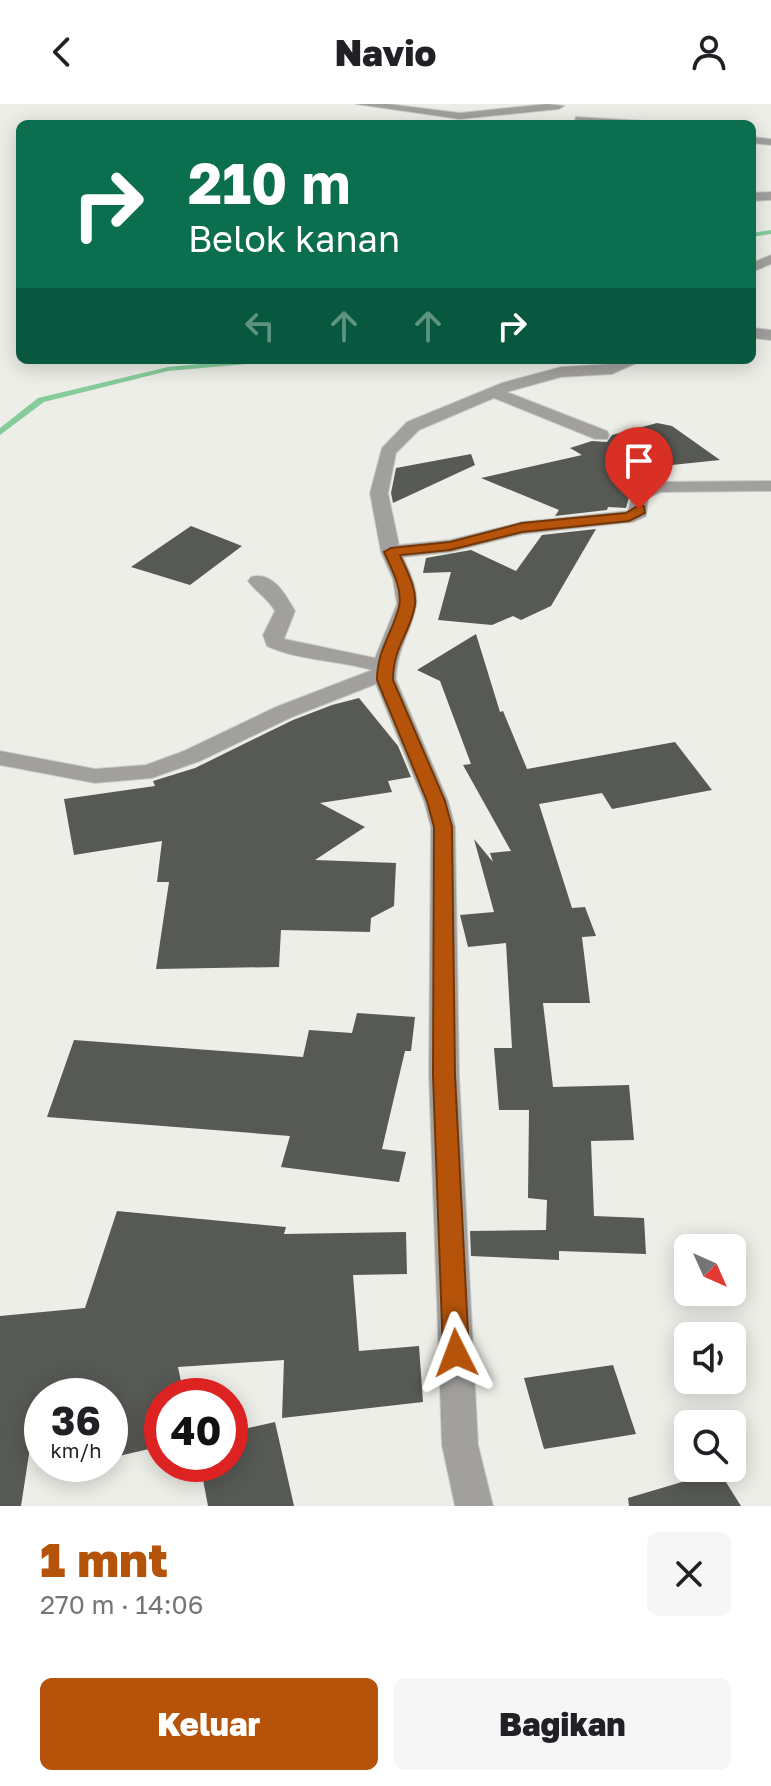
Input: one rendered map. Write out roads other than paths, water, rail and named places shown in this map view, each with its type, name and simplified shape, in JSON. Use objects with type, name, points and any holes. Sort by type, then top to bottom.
[{"type":"street","points":[[361,104],[460,116],[555,105],[573,120]]},
{"type":"street","points":[[474,1506],[460,1445],[444,1075],[443,827],[436,801],[384,670],[407,604],[403,579],[391,552],[379,493],[388,452],[413,426],[529,378],[612,369],[625,364]]},
{"type":"street","points":[[493,392],[601,435]]},
{"type":"street","points":[[391,552],[450,546],[522,528],[633,516],[639,512],[639,496],[657,487],[771,486]]},
{"type":"street","points":[[258,581],[275,593],[285,611],[273,635],[274,642],[290,649],[351,657],[384,670]]},
{"type":"street","points":[[0,758],[75,774],[108,777],[153,770],[189,759],[273,716],[384,670]]},
{"type":"waterway","points":[[756,234],[771,232]]},
{"type":"waterway","points":[[0,432],[41,400],[168,369],[225,364]]}]
